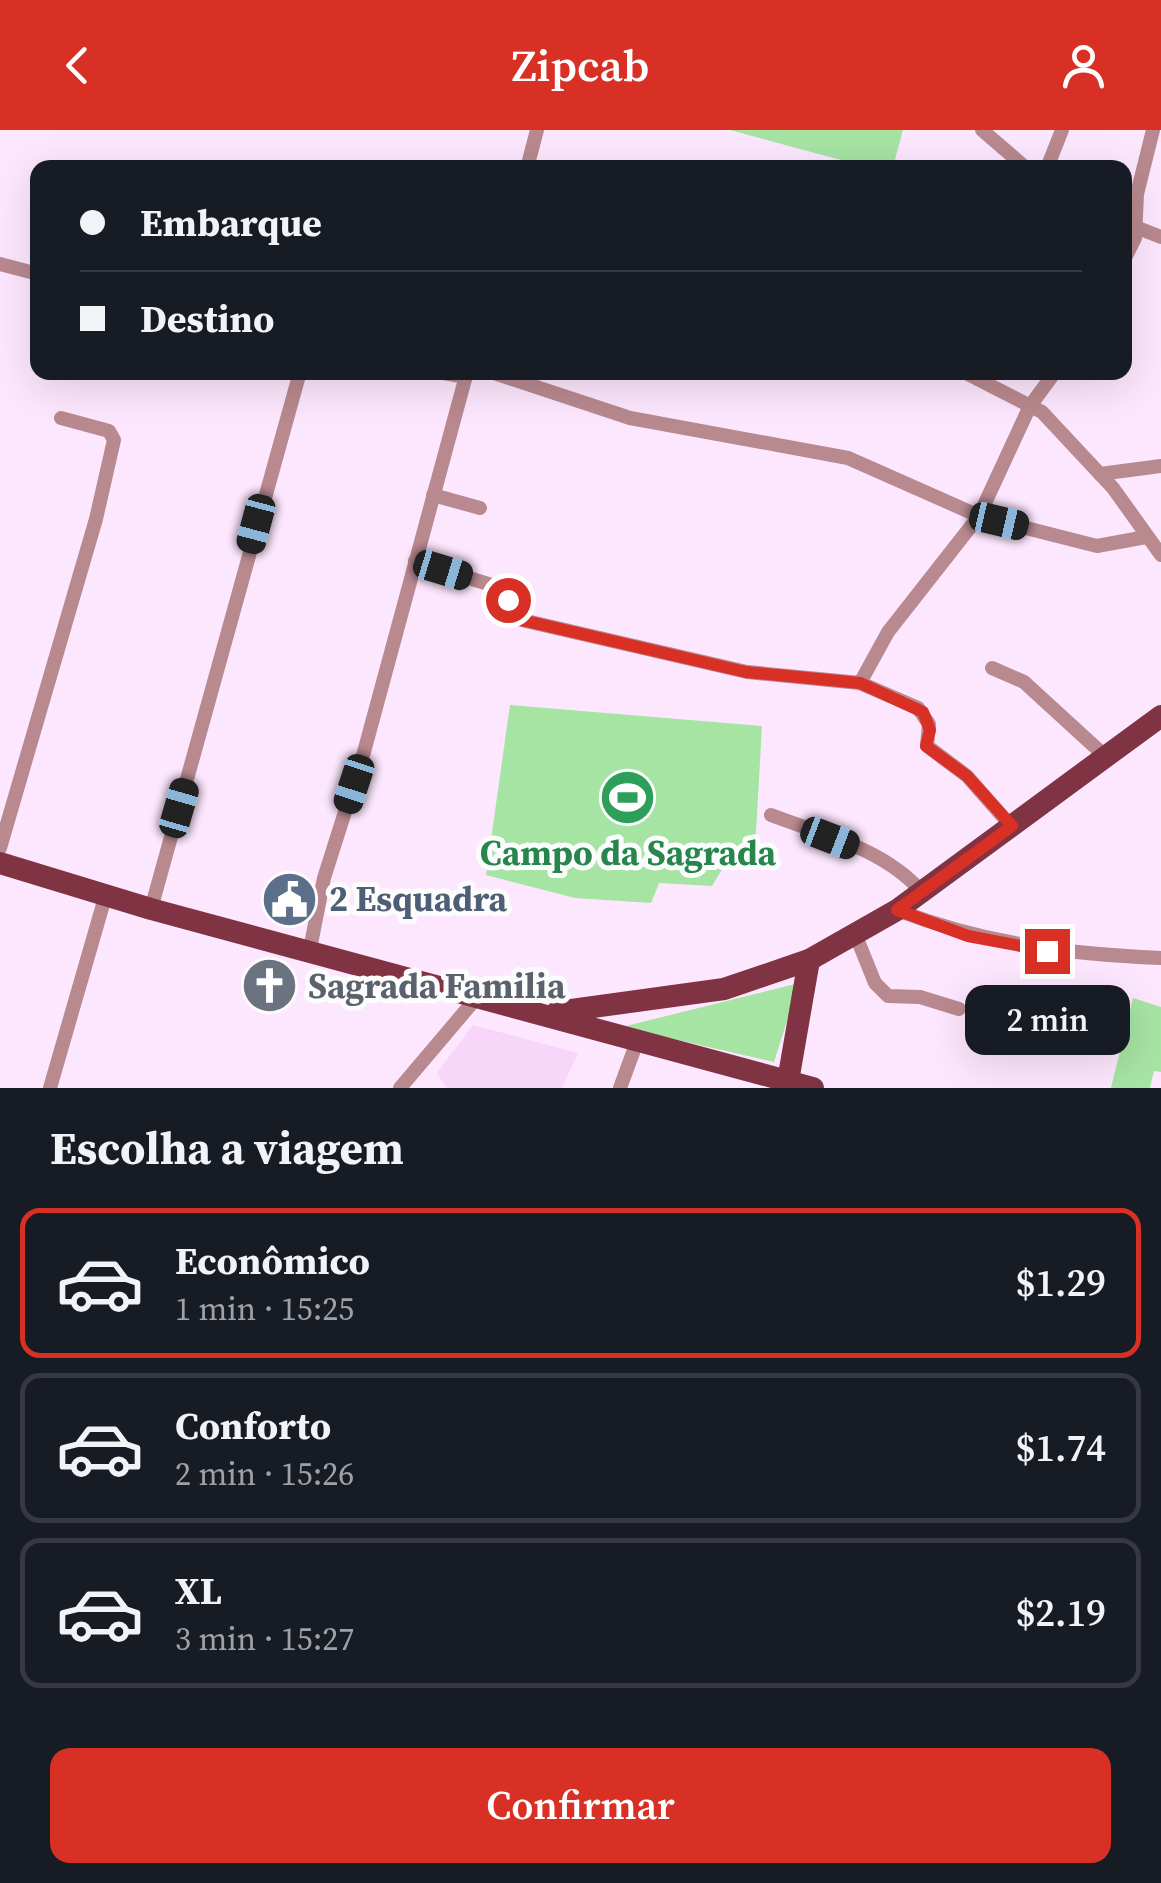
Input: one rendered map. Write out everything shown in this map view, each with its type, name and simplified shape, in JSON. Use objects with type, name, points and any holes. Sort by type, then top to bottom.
[{"type":"main road","points":[[544,1013],[724,989],[809,960],[897,910],[1161,716]]},
{"type":"main road","points":[[0,863],[151,909],[814,1088]]},
{"type":"main road","points":[[788,1081],[809,960]]},
{"type":"street","points":[[529,160],[537,130]]},
{"type":"street","points":[[982,130],[1017,160]]},
{"type":"street","points":[[1051,160],[1062,130]]},
{"type":"street","points":[[1132,216],[1153,130]]},
{"type":"street","points":[[1132,226],[1161,237]]},
{"type":"street","points":[[0,264],[30,272]]},
{"type":"street","points":[[151,909],[298,380]]},
{"type":"street","points":[[310,949],[324,878],[465,380]]},
{"type":"street","points":[[515,380],[630,418],[848,458],[979,516],[1097,546],[1146,538]]},
{"type":"street","points":[[980,380],[1042,412],[1100,474],[1161,555]]},
{"type":"street","points":[[860,683],[888,632],[979,516],[1030,406],[1049,380]]},
{"type":"street","points":[[0,848],[96,519],[114,440],[109,431],[61,418]]},
{"type":"street","points":[[1100,474],[1161,466]]},
{"type":"street","points":[[432,495],[480,508]]},
{"type":"street","points":[[415,561],[504,589],[509,617],[746,672],[860,683],[918,708],[929,724],[926,746],[967,776],[1012,826]]},
{"type":"street","points":[[992,668],[1024,682],[1106,757]]},
{"type":"street","points":[[771,815],[884,858],[902,869],[922,891]]},
{"type":"street","points":[[50,1088],[106,894]]},
{"type":"street","points":[[897,910],[968,936],[1020,947],[1074,955],[1161,958]]},
{"type":"street","points":[[856,936],[875,983],[888,996],[920,997],[959,1009]]},
{"type":"street","points":[[400,1088],[478,996]]},
{"type":"street","points":[[620,1088],[638,1040]]},
{"type":"shaded area","points":[[473,1025],[578,1053],[562,1088],[447,1088],[437,1073]]},
{"type":"green space","points":[[730,130],[903,130],[895,160],[841,160]]},
{"type":"green space","name":"Campo da Sagrada","points":[[510,705],[762,726],[754,868],[723,868],[712,886],[659,883],[651,903],[575,898],[486,875]]},
{"type":"green space","points":[[799,983],[774,1062],[622,1027]]},
{"type":"green space","points":[[1133,998],[1161,1007],[1161,1072],[1154,1071],[1150,1088],[1111,1088]]},
{"type":"place","name":"Campo da Sagrada","points":[[628,797]]},
{"type":"place","name":"2 Esquadra","points":[[290,899]]},
{"type":"place","name":"Sagrada Familia","points":[[269,986]]},
{"type":"route","points":[[508,600],[509,617],[746,672],[860,683],[918,708],[929,724],[926,746],[967,776],[1012,826],[897,910],[968,936],[1047,951]]}]
